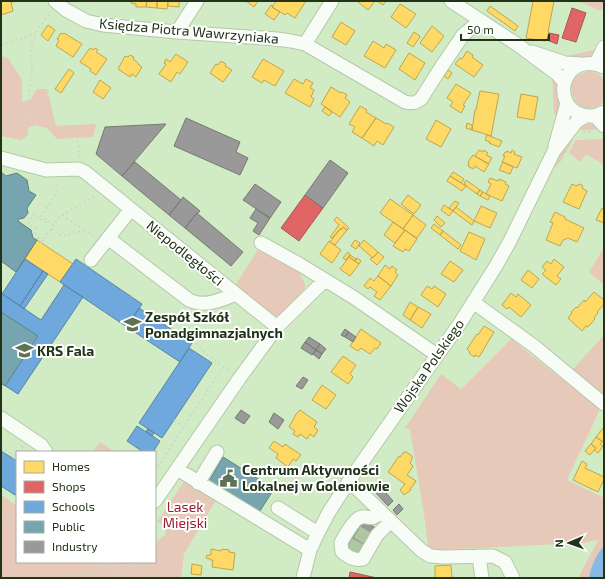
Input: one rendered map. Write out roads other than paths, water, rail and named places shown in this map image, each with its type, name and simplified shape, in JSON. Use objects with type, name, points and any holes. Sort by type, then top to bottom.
[{"type":"street","points":[[178,32],[197,1]]},
{"type":"street","points":[[305,44],[332,1]]},
{"type":"street","name":"Księdza Piotra Wawrzyniaka","points":[[57,2],[66,10],[86,21],[103,25],[277,39],[305,44],[408,103],[415,103],[421,99],[463,35],[480,21]]},
{"type":"street","points":[[459,3],[480,21],[518,45],[557,74],[564,82]]},
{"type":"street","points":[[518,45],[536,54],[564,63],[588,63],[600,65],[604,47]]},
{"type":"street","points":[[581,64],[568,74],[564,82],[564,97],[572,110],[579,114],[595,115],[600,129]]},
{"type":"street","name":"Wojska Polskiego","points":[[554,151],[567,103]]},
{"type":"street","name":"Wojska Polskiego","points":[[303,578],[310,550],[324,522],[350,481],[473,302],[502,256],[554,151],[577,121],[595,115]]},
{"type":"street","name":"Niepodległości","points":[[1,158],[46,170],[79,169],[85,172],[277,327]]},
{"type":"street","points":[[91,260],[131,209]]},
{"type":"street","points":[[108,238],[189,300],[204,303],[218,301],[236,294]]},
{"type":"street","points":[[261,243],[353,297],[437,355]]},
{"type":"street","points":[[156,500],[239,379],[277,327],[325,280]]},
{"type":"street","points":[[473,302],[534,346],[604,404]]},
{"type":"street","points":[[1,418],[41,445],[45,451]]},
{"type":"street","points":[[198,482],[217,452]]},
{"type":"street","points":[[177,470],[310,550]]},
{"type":"street","points":[[350,481],[421,550],[430,556],[493,556],[505,562],[513,578]]},
{"type":"street","points":[[278,508],[318,533]]},
{"type":"street","points":[[364,532],[358,518],[364,516],[370,518],[386,516]]},
{"type":"street","points":[[364,532],[354,547],[364,532],[386,516]]},
{"type":"street","points":[[479,556],[482,578]]},
{"type":"water","points":[[604,546],[604,578],[589,578],[594,561]]},
{"type":"tunnel","points":[[357,532],[367,538]]},
{"type":"tunnel","points":[[349,544],[360,550]]},
{"type":"place","name":"Zespół Szkół Ponadgimnazjalnych","points":[[132,325]]},
{"type":"place","name":"KRS Fala","points":[[24,351]]},
{"type":"place","name":"Centrum Aktywności Lokalnej w Goleniowie","points":[[229,478]]},
{"type":"park label","name":"Lasek Miejski","points":[[185,516]]}]
